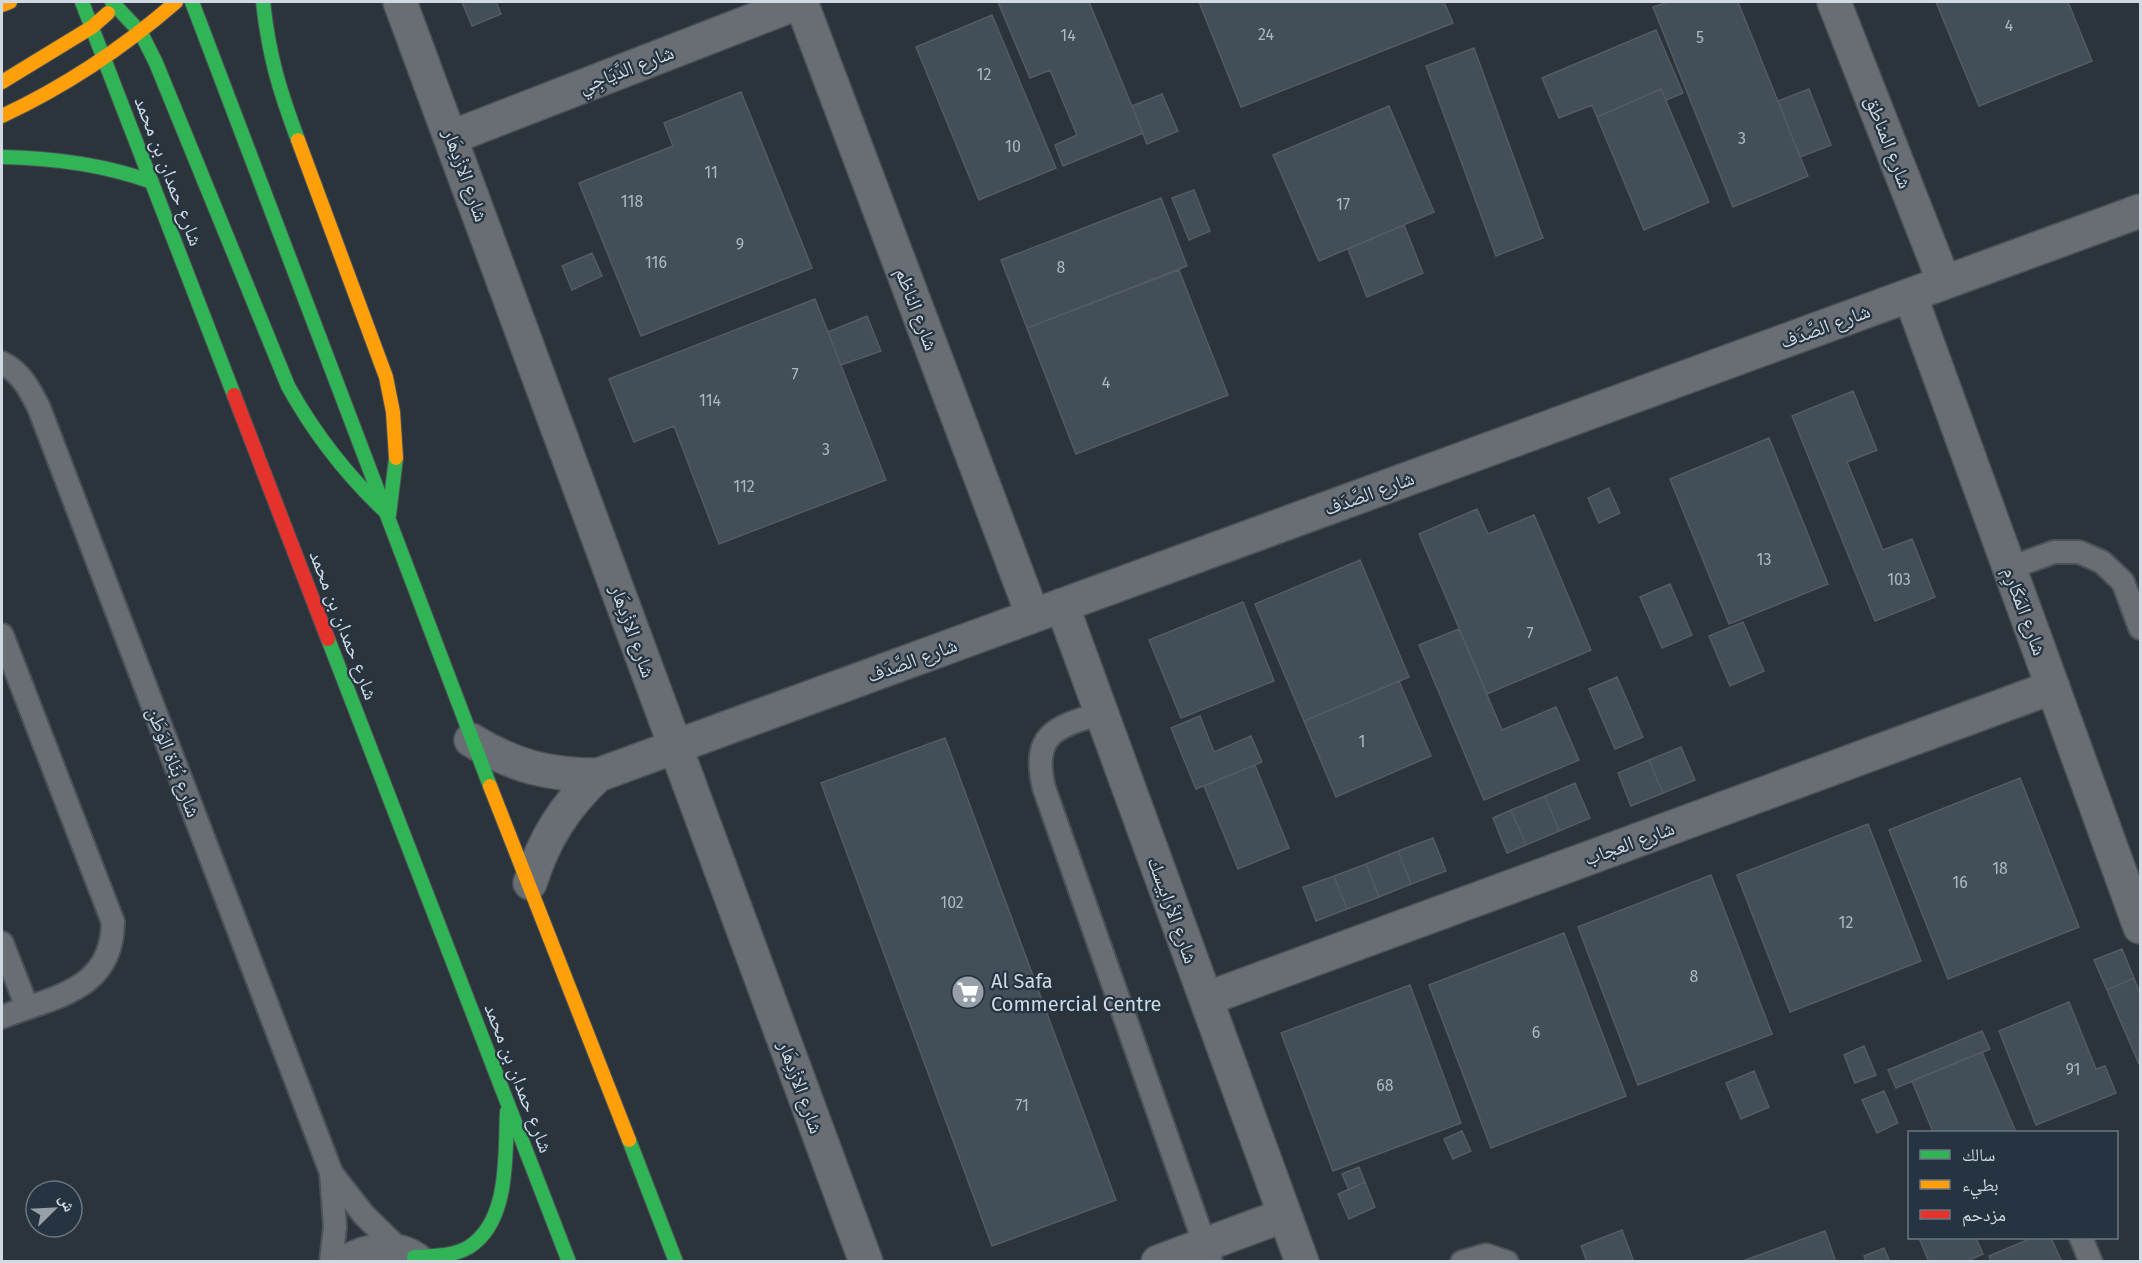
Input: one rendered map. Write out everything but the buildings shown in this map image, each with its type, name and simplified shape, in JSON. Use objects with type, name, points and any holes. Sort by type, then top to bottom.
[{"type":"main road","points":[[2,5],[10,2]]},
{"type":"main road","name":"شارع حمدان بن محمد","points":[[82,2],[569,1262]]},
{"type":"main road","points":[[2,116],[44,98],[105,60],[141,33],[176,2]]},
{"type":"main road","points":[[192,2],[389,515],[471,740],[530,882],[676,1262]]},
{"type":"main road","points":[[263,2],[268,50],[276,82],[386,377],[393,404],[398,460],[389,515]]},
{"type":"main road","points":[[2,82],[92,27],[116,3],[141,33],[174,106],[288,386],[327,452],[364,493],[389,515]]},
{"type":"main road","points":[[2,157],[81,161],[106,166],[152,182]]},
{"type":"main road","points":[[412,1257],[435,1259],[450,1256],[465,1250],[489,1230],[502,1178],[508,1105]]},
{"type":"street","name":"شارع الازْدِهَار","points":[[400,2],[452,137],[866,1262]]},
{"type":"street","name":"شارع الدَّيَاجِي","points":[[452,137],[800,2]]},
{"type":"street","name":"شارع الناظم","points":[[800,2],[1048,610]]},
{"type":"street","name":"شارع المناطق","points":[[1834,2],[1944,282]]},
{"type":"street","name":"شارع الصَّدَف","points":[[471,740],[500,757],[531,769],[564,775],[597,775],[2140,211]]},
{"type":"street","name":"شارع المَكَارِم","points":[[1910,295],[2140,927]]},
{"type":"street","name":"شارع الأرابيسك","points":[[1048,610],[1102,713],[1302,1262]]},
{"type":"street","name":"شارع العجاب","points":[[1206,999],[2053,687]]},
{"type":"street","name":"شارع الصَّدَف","points":[[530,882],[540,852],[554,824],[574,798],[597,775]]},
{"type":"street","points":[[1158,1262],[1208,1253],[1285,1215]]},
{"type":"street","points":[[346,1262],[360,1253],[381,1249],[412,1257]]},
{"type":"lane","name":"شارع بُنَاة الوَطَن","points":[[2,363],[28,386],[39,408],[331,1172],[364,1215],[412,1257]]},
{"type":"lane","points":[[2010,568],[2055,552],[2079,552],[2102,562],[2122,582],[2140,628]]},
{"type":"lane","points":[[2,635],[113,922],[113,941],[108,958],[97,974],[82,986],[2,1017]]},
{"type":"lane","points":[[1102,713],[1066,724],[1051,735],[1042,748],[1038,765],[1044,788],[1208,1253]]},
{"type":"lane","points":[[2,943],[27,1007]]},
{"type":"lane","name":"شارع بُنَاة الوَطَن","points":[[331,1172],[335,1227],[332,1262]]},
{"type":"lane","points":[[2081,1239],[2091,1262]]},
{"type":"lane","points":[[1462,1262],[1486,1255],[1507,1262]]},
{"type":"traffic: fast","points":[[82,2],[234,395]]},
{"type":"traffic: fast","points":[[112,2],[141,33],[156,63],[288,386],[333,455],[389,515],[396,458]]},
{"type":"traffic: fast","points":[[192,2],[490,786]]},
{"type":"traffic: fast","points":[[263,2],[268,39],[276,72],[298,140]]},
{"type":"traffic: fast","points":[[2,157],[78,163],[152,182]]},
{"type":"traffic: fast","points":[[328,639],[569,1262]]},
{"type":"traffic: fast","points":[[414,1257],[456,1253],[469,1247],[492,1221],[503,1186],[507,1112]]},
{"type":"traffic: fast","points":[[629,1140],[676,1262]]},
{"type":"traffic: slow","points":[[2,5],[10,2]]},
{"type":"traffic: slow","points":[[2,116],[49,92],[93,65],[176,2]]},
{"type":"traffic: slow","points":[[2,82],[92,27],[108,13]]},
{"type":"traffic: slow","points":[[298,140],[386,377],[393,412],[396,458]]},
{"type":"traffic: slow","points":[[490,786],[629,1140]]},
{"type":"traffic: jam","points":[[234,395],[328,639]]},
{"type":"place","name":"Al Safa Commercial Centre","points":[[968,992]]}]
